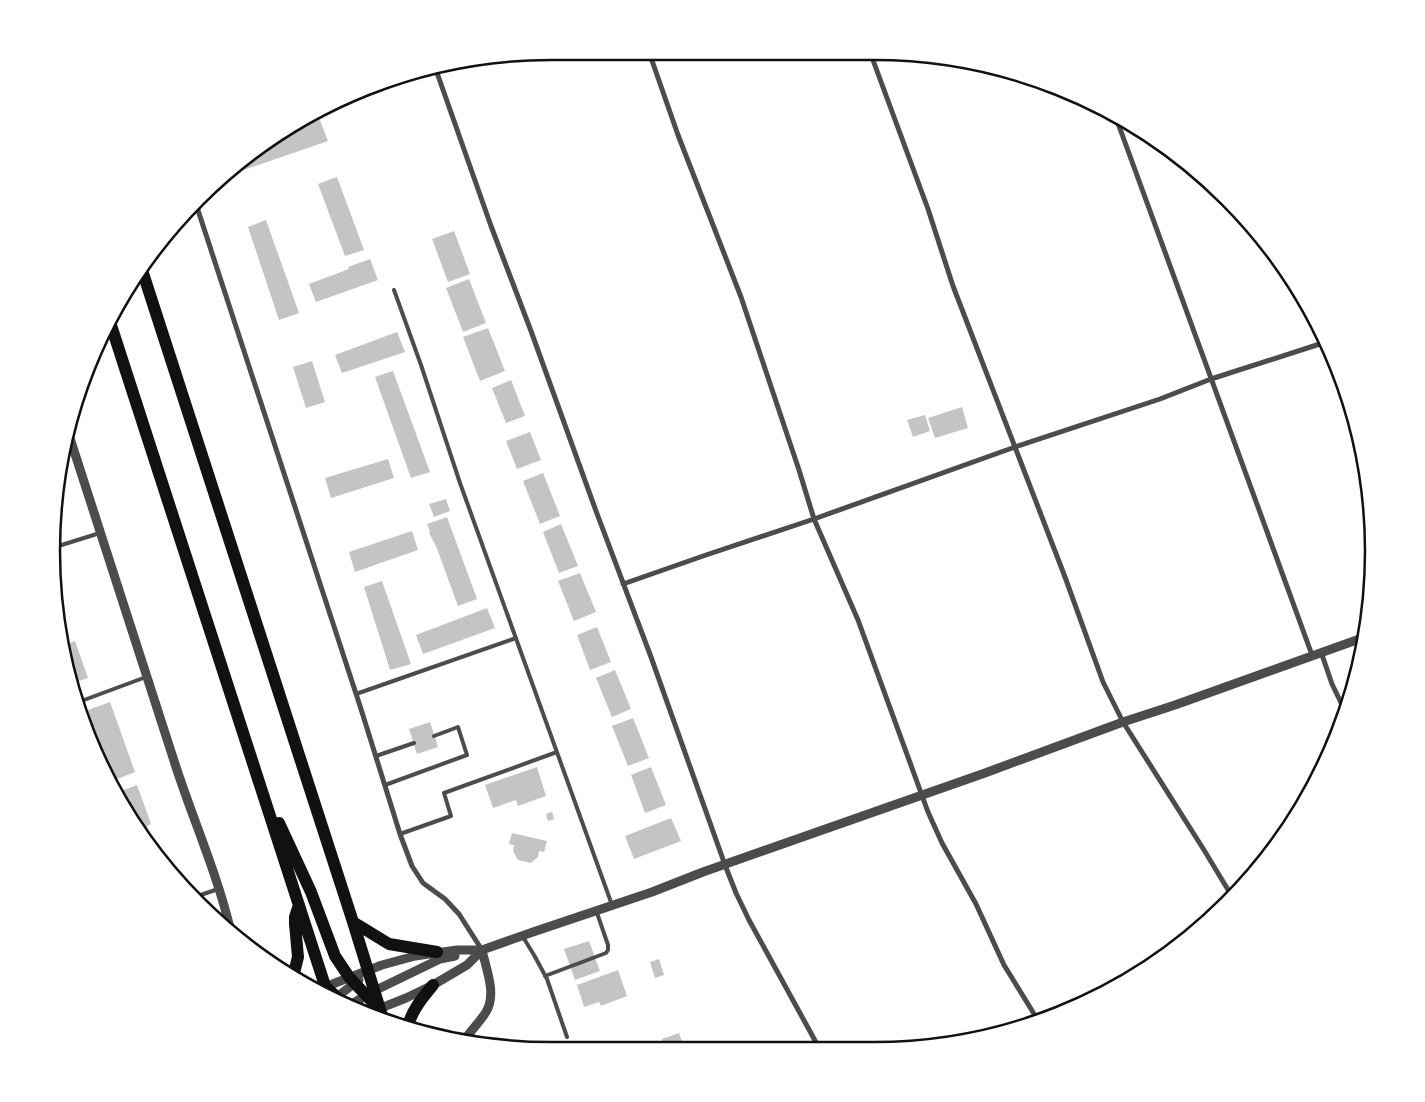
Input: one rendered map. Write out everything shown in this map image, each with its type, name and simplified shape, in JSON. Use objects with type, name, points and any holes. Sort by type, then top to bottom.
[{"type":"main road","points":[[144,276],[353,922],[368,970],[370,994]]},
{"type":"main road","points":[[113,331],[299,905],[329,988]]},
{"type":"main road","points":[[254,766],[311,892],[335,956],[352,980],[370,994],[379,1011]]},
{"type":"main road","points":[[295,970],[298,957],[295,917],[299,905]]},
{"type":"main road","points":[[353,922],[389,944],[437,952]]},
{"type":"main road","points":[[409,1021],[420,1001],[433,985]]},
{"type":"street","points":[[653,60],[678,135],[741,297],[814,519],[858,620],[921,796],[942,844],[976,904],[1004,965],[1035,1015]]},
{"type":"street","points":[[873,60],[928,209],[953,286],[1066,577],[1103,682],[1123,722],[1228,890]]},
{"type":"street","points":[[438,73],[491,226],[651,658],[725,865],[749,920],[816,1042]]},
{"type":"street","points":[[1119,125],[1211,379],[1317,653],[1341,702]]},
{"type":"street","points":[[198,210],[412,866],[423,883],[445,899],[459,914],[482,950],[490,989],[490,1001],[485,1014],[469,1035]]},
{"type":"street","points":[[623,584],[814,519],[1015,447],[1160,399],[1211,379],[1319,344]]},
{"type":"street","points":[[72,444],[218,888],[226,919]]},
{"type":"street","points":[[356,1002],[440,958],[473,953],[612,905],[1357,640]]},
{"type":"street","points":[[336,992],[368,970],[406,958],[437,952],[482,950]]},
{"type":"street","points":[[383,1012],[467,965],[482,950]]},
{"type":"street","points":[[336,992],[352,980]]},
{"type":"lane","points":[[394,290],[460,483],[612,905]]},
{"type":"lane","points":[[60,546],[102,533]]},
{"type":"lane","points":[[356,694],[516,638]]},
{"type":"lane","points":[[83,700],[148,676]]},
{"type":"lane","points":[[385,785],[467,756],[458,727],[434,736]]},
{"type":"lane","points":[[376,756],[414,743]]},
{"type":"lane","points":[[400,834],[451,816],[444,793],[557,752]]},
{"type":"lane","points":[[201,895],[218,888]]},
{"type":"lane","points":[[545,976],[606,953],[608,945],[596,910]]},
{"type":"lane","points":[[522,936],[545,976],[567,1038]]},
{"type":"building","points":[[320,120],[328,141],[240,171],[278,143],[309,124]]},
{"type":"building","points":[[337,177],[364,250],[345,256],[318,184]]},
{"type":"building","points":[[266,220],[299,313],[279,320],[248,227]]},
{"type":"building","points":[[454,231],[470,274],[448,282],[432,239]]},
{"type":"building","points":[[370,259],[378,280],[316,302],[309,284]]},
{"type":"building","points":[[469,279],[486,323],[463,332],[446,288]]},
{"type":"building","points":[[488,328],[505,371],[480,381],[463,337]]},
{"type":"building","points":[[397,332],[405,352],[342,373],[335,355]]},
{"type":"building","points":[[312,361],[325,402],[306,408],[293,367]]},
{"type":"building","points":[[393,371],[430,472],[411,478],[375,377]]},
{"type":"building","points":[[511,380],[525,416],[506,423],[492,388]]},
{"type":"building","points":[[962,407],[968,428],[935,438],[928,418]]},
{"type":"building","points":[[925,415],[930,431],[913,437],[907,420]]},
{"type":"building","points":[[530,432],[541,460],[517,469],[506,441]]},
{"type":"building","points":[[388,459],[394,478],[331,498],[325,478]]},
{"type":"building","points":[[543,473],[560,516],[540,524],[523,481]]},
{"type":"building","points":[[446,499],[450,511],[434,517],[429,504]]},
{"type":"building","points":[[447,517],[477,599],[458,606],[427,524]]},
{"type":"building","points":[[561,524],[578,566],[559,573],[543,532]]},
{"type":"building","points":[[412,531],[418,550],[355,572],[349,552]]},
{"type":"building","points":[[580,573],[596,612],[574,621],[558,581]]},
{"type":"building","points":[[382,581],[411,664],[390,670],[364,587]]},
{"type":"building","points":[[487,608],[495,628],[423,654],[416,635]]},
{"type":"building","points":[[597,627],[611,662],[590,670],[577,635]]},
{"type":"building","points":[[75,641],[88,678],[78,681],[68,643]]},
{"type":"building","points":[[615,670],[631,709],[612,717],[596,678]]},
{"type":"building","points":[[110,702],[135,772],[117,779],[97,739],[87,710]]},
{"type":"building","points":[[633,718],[649,758],[628,766],[612,726]]},
{"type":"building","points":[[430,722],[438,747],[417,754],[409,729]]},
{"type":"building","points":[[537,767],[546,796],[518,806],[516,800],[493,808],[485,785]]},
{"type":"building","points":[[651,767],[666,805],[645,813],[631,775]]},
{"type":"building","points":[[137,785],[151,824],[147,826],[150,834],[143,824],[123,790]]},
{"type":"building","points":[[552,812],[554,819],[548,821],[546,814]]},
{"type":"building","points":[[671,818],[681,841],[634,859],[625,836]]},
{"type":"building","points":[[512,833],[547,841],[544,852],[539,851],[538,857],[531,863],[518,860],[513,851],[514,845],[509,844]]},
{"type":"building","points":[[589,941],[600,971],[575,980],[564,949]]},
{"type":"building","points":[[659,959],[664,975],[655,978],[650,962]]},
{"type":"building","points":[[618,970],[627,996],[601,1006],[599,1002],[584,1007],[577,985]]},
{"type":"building","points":[[679,1033],[682,1042],[663,1042],[662,1039]]}]
